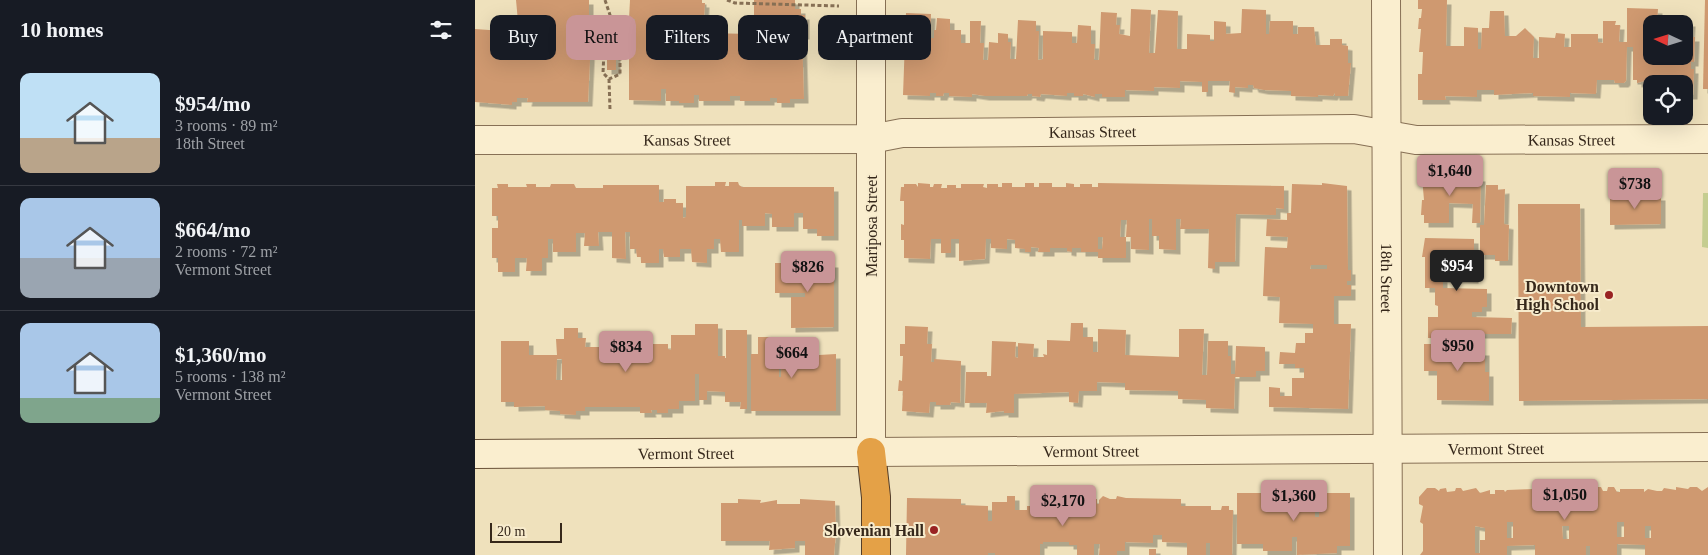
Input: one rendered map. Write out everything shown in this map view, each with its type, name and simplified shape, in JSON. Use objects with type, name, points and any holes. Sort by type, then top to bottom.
[{"type":"highway","points":[[871,452],[876,497],[877,555]]},
{"type":"street","name":"Mariposa Street","points":[[871,0],[871,452]]},
{"type":"street","name":"18th Street","points":[[1386,0],[1388,555]]},
{"type":"street","name":"Kansas Street","points":[[475,140],[871,139],[902,133],[926,132],[1354,129],[1416,140],[1708,139]]},
{"type":"street","name":"Vermont Street","points":[[475,454],[1708,447]]},
{"type":"path","points":[[605,0],[610,15]]},
{"type":"path","points":[[727,0],[754,4],[806,2],[808,6],[839,6]]},
{"type":"path","points":[[604,60],[603,73],[609,79],[610,110]]},
{"type":"path","points":[[609,79],[619,74],[620,60]]},
{"type":"green space","points":[[1703,193],[1708,193],[1708,248],[1702,247]]},
{"type":"building","points":[[516,0],[589,0],[589,15],[566,15],[566,60],[590,60],[588,102],[527,102],[528,98],[517,98],[517,102],[512,102],[512,105],[475,102],[475,29],[490,30],[490,60],[556,60],[556,15],[517,15]]},
{"type":"building","points":[[630,0],[702,0],[702,3],[705,3],[704,15],[646,15],[646,60],[728,60],[728,33],[738,34],[738,60],[803,60],[804,99],[790,99],[790,103],[777,103],[777,98],[770,98],[770,101],[740,101],[740,96],[730,96],[730,101],[699,101],[699,95],[694,95],[694,103],[679,103],[679,101],[666,101],[666,89],[661,89],[661,101],[629,100],[629,60],[636,60],[636,15],[629,15]]},
{"type":"building","points":[[754,0],[795,0],[795,9],[801,9],[801,15],[754,15]]},
{"type":"building","points":[[1418,0],[1447,0],[1446,46],[1464,46],[1464,27],[1478,28],[1478,49],[1481,49],[1482,28],[1489,28],[1490,11],[1504,11],[1505,36],[1516,36],[1525,28],[1534,37],[1533,58],[1539,58],[1539,37],[1555,38],[1556,33],[1565,34],[1564,47],[1571,47],[1571,34],[1598,34],[1598,42],[1603,43],[1603,21],[1616,21],[1615,25],[1620,25],[1619,42],[1627,42],[1627,8],[1658,9],[1658,15],[1643,15],[1643,65],[1691,65],[1691,69],[1694,69],[1693,95],[1693,75],[1643,75],[1643,81],[1637,83],[1637,80],[1633,80],[1633,47],[1627,47],[1626,81],[1624,83],[1615,83],[1614,80],[1597,80],[1596,94],[1570,93],[1570,97],[1533,96],[1533,93],[1494,95],[1494,90],[1477,90],[1477,97],[1445,96],[1446,100],[1418,100],[1418,74],[1422,74],[1423,52],[1419,52],[1421,29],[1418,29],[1422,9],[1418,9]]},
{"type":"building","points":[[1705,0],[1708,0],[1708,89],[1703,89]]},
{"type":"building","points":[[1131,9],[1151,10],[1149,53],[1155,53],[1158,10],[1178,11],[1177,49],[1187,49],[1187,34],[1210,35],[1210,41],[1214,41],[1214,21],[1226,22],[1226,34],[1241,33],[1242,9],[1266,10],[1266,34],[1269,34],[1270,21],[1293,21],[1293,34],[1298,34],[1298,27],[1314,27],[1316,45],[1330,45],[1330,39],[1342,39],[1342,45],[1348,46],[1348,63],[1351,63],[1348,96],[1335,96],[1335,93],[1333,96],[1291,96],[1291,91],[1264,90],[1254,88],[1253,85],[1248,85],[1248,88],[1235,87],[1235,93],[1229,92],[1230,81],[1208,81],[1208,92],[1202,92],[1202,82],[1180,81],[1180,88],[1154,87],[1154,91],[1125,90],[1125,97],[1102,97],[1102,94],[1095,94],[1095,97],[1083,94],[1083,96],[1074,96],[1074,93],[1067,93],[1067,96],[1041,94],[1040,97],[1032,96],[1032,94],[1027,96],[985,96],[972,94],[972,97],[949,96],[949,93],[944,93],[943,96],[936,96],[936,93],[930,93],[930,96],[903,95],[904,60],[931,60],[931,38],[934,38],[937,18],[950,19],[950,30],[961,30],[961,43],[970,43],[970,21],[981,21],[980,43],[984,43],[983,60],[988,60],[989,42],[998,43],[998,33],[1008,34],[1008,42],[1011,42],[1010,59],[1016,59],[1018,20],[1036,21],[1036,31],[1039,31],[1038,60],[1043,59],[1043,31],[1072,32],[1072,43],[1077,43],[1078,25],[1091,26],[1091,44],[1095,44],[1094,60],[1099,60],[1101,12],[1117,13],[1116,25],[1120,25],[1119,34],[1130,36]]},
{"type":"building","points":[[906,13],[931,15],[906,15]]},
{"type":"building","points":[[1693,37],[1695,37],[1694,62]]},
{"type":"building","points":[[607,60],[616,60],[616,70],[607,70]]},
{"type":"building","points":[[1422,177],[1481,177],[1480,223],[1472,223],[1473,204],[1449,203],[1449,223],[1424,223],[1424,215],[1421,215],[1422,200],[1424,200]]},
{"type":"building","points":[[715,182],[726,182],[725,186],[729,186],[729,182],[738,182],[742,187],[834,187],[834,236],[817,236],[817,229],[803,229],[803,213],[794,213],[794,227],[772,227],[772,214],[765,213],[765,226],[742,226],[742,220],[739,220],[739,252],[721,252],[720,239],[714,239],[714,249],[707,249],[707,263],[692,262],[691,249],[680,249],[680,257],[664,257],[663,249],[659,249],[659,263],[641,263],[641,257],[637,257],[636,249],[630,249],[630,232],[625,232],[626,259],[612,258],[612,232],[598,232],[599,246],[584,246],[585,233],[576,233],[576,252],[553,252],[553,239],[548,239],[548,258],[542,258],[542,271],[526,271],[527,258],[515,258],[515,272],[498,272],[498,258],[492,258],[492,228],[498,228],[498,216],[492,216],[492,188],[498,188],[497,184],[508,184],[508,187],[527,187],[526,184],[536,184],[536,187],[550,187],[551,184],[574,184],[576,188],[603,188],[603,185],[659,185],[659,202],[664,202],[664,199],[676,199],[676,203],[683,203],[683,218],[686,217],[686,186],[715,186]]},
{"type":"building","points":[[918,183],[930,184],[930,187],[933,187],[934,184],[942,184],[941,188],[947,188],[947,185],[956,185],[956,188],[961,188],[961,184],[984,184],[983,187],[987,188],[987,184],[998,184],[998,187],[1002,187],[1002,183],[1012,183],[1012,187],[1025,187],[1025,183],[1034,183],[1034,187],[1039,187],[1039,183],[1052,183],[1052,187],[1066,187],[1066,183],[1074,184],[1074,187],[1080,187],[1080,184],[1092,184],[1092,187],[1098,187],[1098,183],[1284,186],[1284,209],[1276,208],[1276,215],[1236,214],[1235,262],[1215,262],[1215,269],[1208,268],[1209,229],[1180,229],[1181,219],[1176,219],[1176,250],[1159,249],[1159,236],[1152,236],[1152,219],[1149,219],[1149,250],[1131,249],[1131,237],[1126,237],[1126,258],[1098,258],[1098,252],[1081,252],[1081,248],[1072,248],[1072,252],[1067,251],[1067,248],[1050,248],[1050,252],[1038,252],[1039,248],[1031,247],[1031,252],[1025,252],[1025,249],[1015,248],[1015,240],[1007,239],[1007,249],[991,248],[991,239],[986,239],[985,259],[959,261],[959,239],[951,239],[951,253],[941,253],[941,239],[931,239],[930,259],[904,258],[904,240],[901,240],[901,224],[904,225],[904,201],[900,201],[901,187],[904,187],[904,184],[916,184],[918,187]],"holes":[[[1121,220],[1127,220],[1126,237],[1120,237]],[[1098,237],[1103,237],[1102,249],[1098,249]]]},
{"type":"building","points":[[1322,183],[1347,186],[1348,270],[1351,270],[1351,281],[1347,281],[1347,285],[1351,285],[1351,296],[1334,296],[1334,324],[1351,324],[1348,409],[1269,407],[1269,387],[1280,388],[1280,396],[1292,396],[1292,378],[1304,378],[1304,368],[1295,368],[1295,364],[1279,364],[1280,352],[1295,353],[1296,343],[1305,343],[1305,333],[1313,333],[1313,324],[1279,323],[1280,297],[1263,296],[1265,247],[1287,248],[1288,237],[1266,236],[1267,219],[1287,220],[1287,213],[1291,213],[1292,184],[1322,185]],"holes":[[[1311,265],[1327,265],[1327,269],[1310,269]]]},
{"type":"building","points":[[1486,185],[1498,185],[1498,190],[1505,189],[1504,224],[1509,225],[1508,261],[1495,261],[1495,255],[1480,255],[1480,225],[1484,225]]},
{"type":"building","points":[[1610,196],[1661,196],[1661,224],[1610,225]]},
{"type":"building","points":[[1518,204],[1580,204],[1581,327],[1708,326],[1708,399],[1519,401]]},
{"type":"building","points":[[1425,238],[1474,239],[1474,279],[1443,278],[1443,288],[1487,289],[1487,307],[1482,307],[1482,312],[1472,312],[1472,317],[1512,318],[1511,334],[1466,334],[1466,339],[1428,338],[1428,317],[1438,317],[1438,306],[1435,305],[1435,288],[1425,288],[1425,257],[1422,257]]},
{"type":"building","points":[[775,263],[834,263],[834,327],[791,328],[791,297],[805,297],[805,293],[775,293]]},
{"type":"building","points":[[1071,323],[1083,323],[1083,337],[1093,337],[1093,352],[1098,352],[1098,329],[1126,330],[1125,355],[1179,357],[1179,329],[1204,329],[1202,375],[1207,375],[1208,341],[1228,341],[1228,356],[1231,356],[1231,374],[1235,374],[1236,346],[1265,347],[1265,371],[1256,371],[1256,377],[1235,377],[1234,409],[1206,408],[1206,400],[1178,399],[1178,391],[1125,390],[1125,383],[1097,382],[1097,391],[1079,391],[1078,403],[1069,402],[1069,392],[1014,394],[1014,413],[1004,413],[1004,411],[986,413],[987,403],[965,403],[966,372],[987,372],[987,376],[991,376],[992,341],[1016,342],[1015,357],[1018,358],[1018,343],[1034,344],[1033,357],[1044,357],[1043,354],[1047,355],[1047,340],[1070,341]]},
{"type":"building","points":[[695,324],[718,324],[718,356],[725,356],[726,358],[726,330],[747,330],[747,409],[740,409],[741,402],[725,402],[725,392],[707,391],[707,400],[699,400],[699,374],[695,374],[695,401],[679,401],[679,409],[668,409],[668,413],[657,413],[657,410],[651,410],[652,413],[640,413],[640,407],[585,407],[585,411],[576,411],[576,415],[560,414],[560,411],[545,410],[545,406],[514,407],[514,402],[501,402],[501,341],[529,341],[529,355],[557,355],[556,339],[564,339],[564,328],[578,328],[578,338],[586,338],[585,347],[610,347],[610,355],[616,355],[616,349],[630,349],[629,354],[640,354],[640,344],[668,344],[668,349],[671,350],[671,335],[695,335]],"holes":[[[557,359],[562,359],[562,380],[556,380]]]},
{"type":"building","points":[[905,326],[928,327],[927,344],[932,344],[931,362],[934,362],[934,359],[961,361],[960,403],[951,402],[950,405],[936,405],[936,402],[930,402],[929,413],[902,411],[903,391],[898,391],[899,380],[902,381],[903,356],[900,356],[900,344],[905,344]]},
{"type":"building","points":[[758,337],[779,337],[779,377],[781,377],[782,342],[802,342],[802,356],[836,354],[836,411],[751,411],[751,354],[758,354]]},
{"type":"building","points":[[1424,344],[1464,344],[1464,350],[1470,350],[1470,345],[1479,345],[1479,351],[1485,351],[1485,372],[1489,372],[1489,401],[1437,400],[1437,371],[1424,371]]},
{"type":"building","points":[[1578,487],[1586,487],[1586,492],[1592,492],[1594,487],[1601,487],[1603,491],[1607,491],[1608,487],[1614,487],[1617,492],[1620,492],[1620,489],[1644,489],[1644,492],[1648,489],[1662,491],[1664,488],[1676,490],[1676,487],[1688,489],[1690,487],[1697,487],[1702,491],[1708,487],[1708,555],[1645,555],[1645,545],[1617,544],[1617,555],[1590,555],[1590,546],[1586,546],[1586,555],[1535,555],[1535,545],[1507,546],[1507,555],[1420,555],[1423,551],[1423,524],[1420,522],[1423,506],[1419,504],[1419,497],[1427,488],[1435,488],[1439,491],[1446,488],[1447,492],[1455,491],[1456,488],[1461,488],[1463,491],[1476,488],[1480,493],[1490,490],[1490,494],[1495,494],[1495,490],[1504,490],[1505,492],[1507,490],[1535,489],[1535,492],[1558,492],[1558,503],[1562,503],[1562,488],[1574,488],[1574,491],[1578,491]],"holes":[[[1507,522],[1513,522],[1513,538],[1507,538]],[[1617,522],[1624,522],[1624,537],[1617,537]],[[1475,526],[1485,528],[1485,540],[1480,540],[1480,553],[1475,553]],[[1562,526],[1569,526],[1569,539],[1563,539]],[[1645,526],[1651,526],[1651,538],[1645,538]]]},
{"type":"building","points":[[1237,493],[1292,493],[1292,506],[1308,507],[1308,496],[1315,496],[1315,517],[1319,517],[1319,493],[1350,493],[1350,546],[1337,546],[1337,553],[1297,555],[1297,537],[1292,537],[1292,551],[1263,551],[1263,544],[1237,544]]},
{"type":"building","points":[[1007,496],[1015,496],[1015,510],[1027,510],[1027,506],[1069,506],[1070,498],[1097,499],[1097,504],[1099,504],[1099,500],[1103,496],[1110,499],[1116,499],[1117,496],[1126,498],[1181,499],[1181,506],[1211,506],[1211,510],[1221,510],[1222,506],[1229,506],[1229,510],[1233,510],[1232,555],[1210,555],[1210,543],[1206,543],[1206,555],[1187,555],[1187,543],[1162,542],[1162,535],[1153,535],[1153,543],[1125,542],[1125,551],[1117,551],[1117,555],[1099,555],[1100,544],[1094,544],[1094,555],[1077,555],[1077,545],[1069,545],[1069,542],[1043,542],[1043,544],[1040,544],[1040,555],[995,555],[995,553],[988,553],[988,555],[906,555],[907,498],[961,499],[961,505],[988,506],[988,521],[992,521],[992,502],[1007,502]]},
{"type":"building","points":[[738,499],[761,500],[760,503],[777,500],[777,504],[800,504],[800,499],[835,501],[836,532],[834,555],[805,555],[805,541],[795,541],[795,548],[769,550],[770,541],[721,541],[721,503],[738,503]]},
{"type":"building","points":[[1149,549],[1156,549],[1156,555],[1149,555]]},
{"type":"place","name":"Downtown High School","points":[[1609,295]]},
{"type":"place","name":"Slovenian Hall","points":[[934,530]]}]
